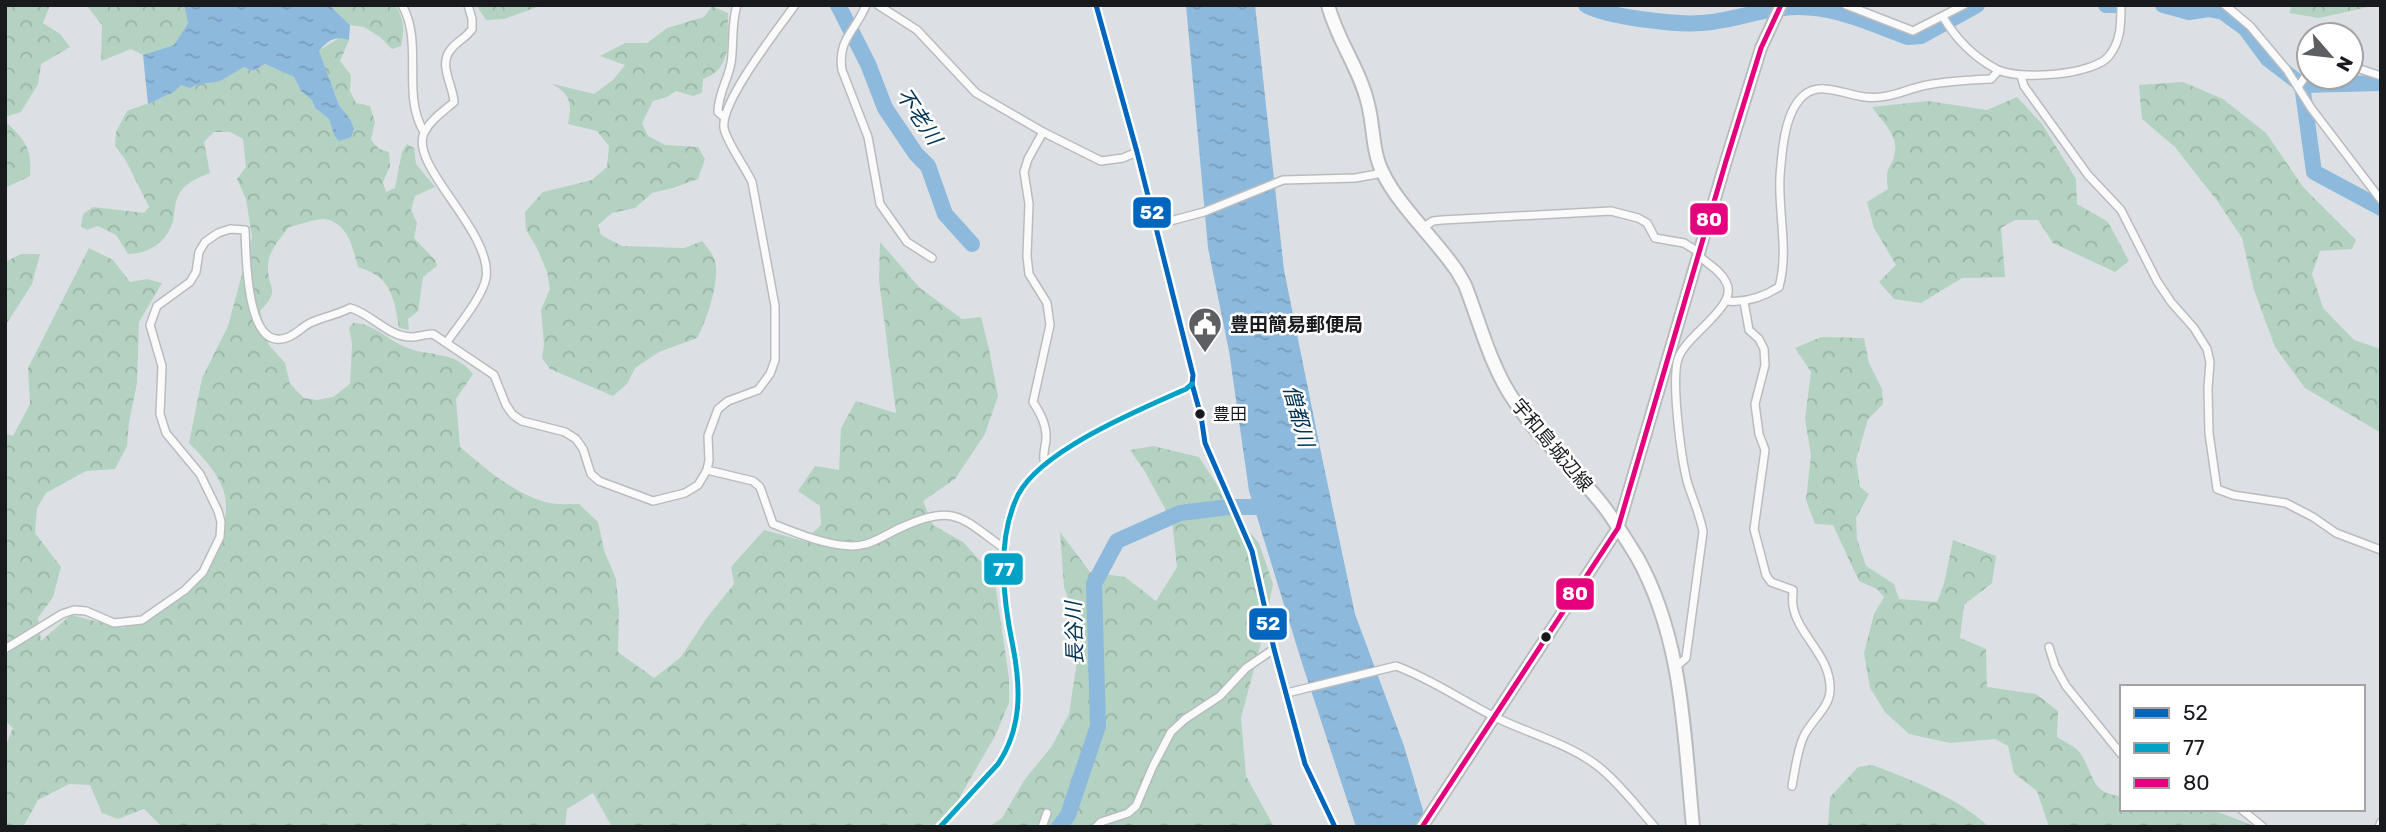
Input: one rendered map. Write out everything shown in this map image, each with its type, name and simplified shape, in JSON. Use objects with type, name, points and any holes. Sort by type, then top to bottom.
[{"type":"main road","name":"宇和島城辺線","points":[[1328,5],[1334,26],[1360,80],[1368,104],[1377,158],[1383,173],[1395,192],[1443,250],[1465,285],[1500,376],[1513,401],[1605,508],[1651,586],[1676,667],[1693,827]]},
{"type":"street","points":[[402,5],[411,31],[415,98],[419,125],[424,132]]},
{"type":"street","points":[[447,342],[483,287],[486,267],[482,252],[461,212],[432,172],[426,158],[423,139],[424,132],[433,121],[454,102],[445,69],[446,60],[450,50],[472,29],[468,5]]},
{"type":"street","points":[[724,117],[718,112],[718,100],[731,62],[737,5]]},
{"type":"street","points":[[5,649],[62,614],[74,610],[86,611],[114,623],[142,620],[185,590],[203,572],[216,547],[221,522],[200,474],[166,433],[160,414],[162,366],[150,325],[157,306],[190,282],[196,272],[198,252],[205,242],[230,229],[245,230],[250,297],[257,320],[267,336],[286,339],[309,324],[350,308],[360,310],[395,333],[410,337],[433,334],[494,375],[513,415],[522,421],[565,432],[576,439],[583,449],[591,474],[599,481],[653,501],[685,494],[698,485],[707,470],[708,436],[718,409],[728,401],[758,390],[775,360],[775,306],[751,182],[743,163],[727,139],[724,117],[734,94],[794,5]]},
{"type":"street","points":[[866,5],[842,47],[842,70],[868,137],[880,204],[906,242],[932,258]]},
{"type":"street","points":[[878,5],[918,30],[976,93],[1043,132],[1101,161],[1123,158],[1137,152]]},
{"type":"street","points":[[1096,5],[1137,152],[1193,375],[1192,384],[1205,443],[1252,551],[1273,649],[1305,764],[1335,827]]},
{"type":"street","points":[[1422,827],[1618,528],[1761,48],[1781,5]]},
{"type":"street","points":[[1846,5],[1913,32],[1964,5]]},
{"type":"street","points":[[1943,17],[1961,42],[1998,71],[2034,76],[2099,66],[2119,42],[2121,5]]},
{"type":"street","points":[[2225,5],[2259,36],[2295,83]]},
{"type":"street","points":[[1726,301],[1744,302],[1779,287],[1784,270],[1780,177],[1790,119],[1801,98],[1814,90],[1826,89],[1867,97],[1898,95],[1926,85],[1991,79],[1998,71]]},
{"type":"street","points":[[2021,76],[2024,86],[2088,175],[2121,210],[2157,281],[2207,349],[2210,362],[2209,433],[2217,489],[2233,495],[2286,502],[2336,533],[2381,550]]},
{"type":"street","points":[[2300,91],[2381,200]]},
{"type":"street","points":[[1043,132],[1024,172],[1029,204],[1029,274],[1047,303],[1050,325],[1032,402],[1040,413],[1046,434],[1042,457],[1045,464]]},
{"type":"street","points":[[1155,225],[1204,212],[1283,180],[1355,178],[1383,173]]},
{"type":"street","points":[[1424,227],[1433,221],[1443,220],[1611,211],[1647,223],[1655,238],[1684,243],[1726,281],[1729,289],[1726,301],[1706,325],[1685,343],[1675,372],[1684,463],[1703,532],[1686,658],[1676,667]]},
{"type":"street","points":[[1744,302],[1749,330],[1765,349],[1765,365],[1755,404],[1759,434],[1765,450],[1754,529],[1759,556],[1771,582],[1793,590],[1793,607],[1828,672],[1830,690],[1827,703],[1801,741],[1792,786]]},
{"type":"street","points":[[940,827],[998,764],[1015,729],[1018,676],[1007,599],[1005,549],[1008,526],[1018,496],[1026,483],[1045,464],[1117,419],[1192,384]]},
{"type":"street","points":[[707,470],[753,481],[760,486],[773,524],[809,537],[841,545],[865,545],[919,519],[949,514],[968,523],[1005,549]]},
{"type":"street","points":[[2049,647],[2066,686],[2120,753]]},
{"type":"street","points":[[1096,827],[1101,822],[1128,813],[1136,806],[1171,732],[1185,719],[1220,696],[1246,668],[1273,649]]},
{"type":"street","points":[[1287,693],[1396,666],[1412,671],[1494,717],[1582,756],[1599,767],[1655,827]]},
{"type":"street","points":[[2243,811],[2263,827]]},
{"type":"street","points":[[1042,827],[1048,813]]},
{"type":"street","points":[[2379,827],[2381,822]]},
{"type":"green space","points":[[5,5],[50,5],[43,23],[60,34],[70,47],[41,64],[38,84],[21,112],[5,117]]},
{"type":"green space","points":[[86,5],[184,5],[188,23],[174,45],[143,55],[131,49],[101,61],[102,25]]},
{"type":"green space","points":[[329,5],[395,5],[403,25],[401,46],[392,49],[364,27],[350,25]]},
{"type":"green space","points":[[476,5],[543,5],[504,19],[486,20]]},
{"type":"green space","points":[[2292,5],[2377,5],[2319,18],[2289,13]]},
{"type":"green space","points":[[712,6],[728,13],[728,43],[724,61],[713,74],[703,79],[702,93],[693,96],[676,91],[653,101],[642,123],[648,136],[665,145],[698,147],[705,159],[698,179],[652,193],[635,208],[612,213],[598,225],[601,235],[622,246],[684,248],[702,241],[715,261],[716,279],[712,300],[697,338],[659,352],[635,368],[627,384],[613,396],[550,369],[542,358],[544,345],[541,310],[550,289],[547,272],[526,230],[525,212],[543,192],[592,180],[607,167],[609,146],[597,131],[568,124],[569,101],[564,92],[553,84],[594,94],[613,80],[625,65],[600,56],[625,43],[647,43],[667,28],[704,17]]},
{"type":"green space","points":[[341,37],[349,40],[340,61],[351,75],[350,91],[356,103],[370,106],[375,122],[371,140],[379,149],[389,152],[390,166],[383,182],[386,192],[395,188],[402,152],[407,144],[414,148],[416,164],[435,187],[415,196],[411,210],[417,223],[414,238],[436,261],[437,266],[423,277],[418,311],[408,319],[409,330],[399,328],[389,290],[378,277],[358,267],[344,230],[323,219],[289,227],[270,255],[268,274],[272,293],[260,311],[269,345],[285,363],[290,384],[304,398],[317,400],[333,397],[350,384],[352,344],[349,328],[353,323],[373,328],[412,350],[449,357],[466,366],[473,374],[456,399],[460,447],[521,492],[549,503],[579,504],[598,522],[604,550],[616,579],[618,652],[654,678],[681,657],[734,584],[731,567],[764,530],[804,541],[821,525],[820,506],[798,491],[815,466],[839,470],[841,428],[856,401],[896,413],[879,280],[880,242],[920,288],[962,319],[981,317],[998,396],[985,434],[955,479],[923,501],[933,525],[963,542],[994,576],[1009,678],[1009,703],[995,736],[950,814],[931,827],[612,827],[593,793],[567,809],[565,827],[162,827],[144,809],[118,819],[102,813],[90,785],[69,784],[38,800],[23,827],[5,827],[5,747],[13,728],[5,721],[5,434],[13,436],[30,404],[28,368],[89,248],[113,260],[130,282],[147,279],[162,283],[139,322],[137,383],[127,446],[115,469],[86,471],[46,493],[37,508],[35,533],[61,567],[53,597],[38,618],[41,641],[71,615],[123,628],[154,613],[202,579],[213,562],[222,538],[226,512],[224,492],[210,466],[189,443],[202,378],[228,326],[252,237],[246,199],[237,179],[246,167],[243,139],[230,132],[214,132],[204,142],[210,173],[195,179],[182,189],[176,202],[174,218],[162,241],[143,252],[128,254],[116,235],[98,226],[87,230],[81,226],[83,214],[93,207],[144,213],[149,207],[125,159],[115,146],[116,132],[127,111],[163,97],[181,84],[208,83],[244,67],[253,71],[265,64],[294,77],[301,91],[312,99],[315,108],[329,119],[334,135],[350,119],[339,105],[318,51]]},
{"type":"green space","points":[[2183,82],[2223,99],[2266,133],[2303,187],[2356,240],[2352,249],[2320,251],[2312,274],[2323,308],[2354,340],[2381,349],[2381,433],[2305,388],[2275,347],[2254,290],[2242,238],[2175,147],[2142,119],[2139,85]]},
{"type":"green space","points":[[2017,97],[2042,124],[2076,179],[2077,204],[2108,222],[2129,261],[2115,272],[2053,243],[2038,220],[2015,220],[2001,228],[2005,277],[1962,278],[1921,303],[1894,299],[1879,282],[1896,265],[1874,228],[1867,202],[1888,189],[1887,175],[1894,157],[1895,145],[1891,133],[1872,107],[1928,101],[1987,110]]},
{"type":"green space","points":[[5,121],[26,145],[30,158],[30,176],[5,188]]},
{"type":"green space","points":[[21,254],[40,254],[32,284],[5,326],[5,262]]},
{"type":"green space","points":[[1821,337],[1864,338],[1869,363],[1882,389],[1883,404],[1868,419],[1856,460],[1860,487],[1869,494],[1856,518],[1857,539],[1866,566],[1894,584],[1899,599],[1937,602],[1944,584],[1953,540],[1996,556],[1992,583],[1964,605],[1960,638],[1986,649],[1987,687],[2036,694],[2058,711],[2057,737],[2081,754],[2099,788],[2120,796],[2120,811],[2215,811],[2257,827],[2049,827],[2037,791],[2014,773],[2008,746],[1995,739],[1950,743],[1909,734],[1885,712],[1870,688],[1864,653],[1874,614],[1884,597],[1877,589],[1859,581],[1833,525],[1815,524],[1806,500],[1811,455],[1805,419],[1811,372],[1795,348]]},
{"type":"green space","points":[[1153,446],[1199,457],[1239,519],[1259,543],[1273,584],[1241,718],[1246,776],[1274,827],[989,827],[1002,818],[1025,779],[1052,746],[1069,714],[1081,635],[1064,587],[1060,532],[1090,572],[1125,577],[1156,601],[1177,567],[1172,521],[1130,450]]},
{"type":"green space","points":[[1872,765],[1948,798],[1989,827],[1828,827],[1830,797],[1858,767]]},
{"type":"water","points":[[184,5],[329,5],[350,25],[349,40],[332,40],[319,51],[339,105],[354,129],[351,137],[339,141],[329,119],[315,108],[294,77],[265,64],[253,71],[244,67],[220,81],[190,88],[181,85],[174,92],[148,104],[143,55],[174,45],[188,23]]},
{"type":"water","name":"僧都川","points":[[1186,5],[1255,5],[1284,270],[1319,443],[1355,614],[1404,746],[1428,827],[1356,827],[1249,491],[1229,351],[1208,248]]},
{"type":"waterway","name":"不老川","points":[[838,5],[868,64],[885,108],[916,154],[928,166],[945,214],[972,244]]},
{"type":"waterway","points":[[1586,5],[1625,16],[1690,23],[1713,22],[1784,8],[1811,7],[1853,17],[1908,37],[1921,36],[1977,5]]},
{"type":"waterway","points":[[2106,5],[2115,5]]},
{"type":"waterway","points":[[2163,5],[2189,12],[2209,9],[2223,12],[2245,28],[2268,59],[2302,85],[2314,172],[2381,208]]},
{"type":"waterway","points":[[2365,83],[2381,83]]},
{"type":"waterway","name":"長谷川","points":[[1059,827],[1068,815],[1098,726],[1094,584],[1117,541],[1180,513],[1229,507],[1274,507]]},
{"type":"transit line","name":"52","points":[[1096,5],[1137,152],[1193,375],[1192,384],[1205,443],[1252,551],[1274,649],[1305,764],[1335,827]]},
{"type":"transit line","name":"80","points":[[1422,827],[1618,528],[1761,48],[1781,5]]},
{"type":"transit line","name":"77","points":[[940,827],[998,764],[1012,736],[1018,693],[1003,570],[1007,531],[1018,495],[1030,478],[1069,447],[1119,419],[1192,384]]},
{"type":"place","name":"豊田簡易郵便局","points":[[1205,354]]},
{"type":"place","name":"豊田","points":[[1200,414]]}]
